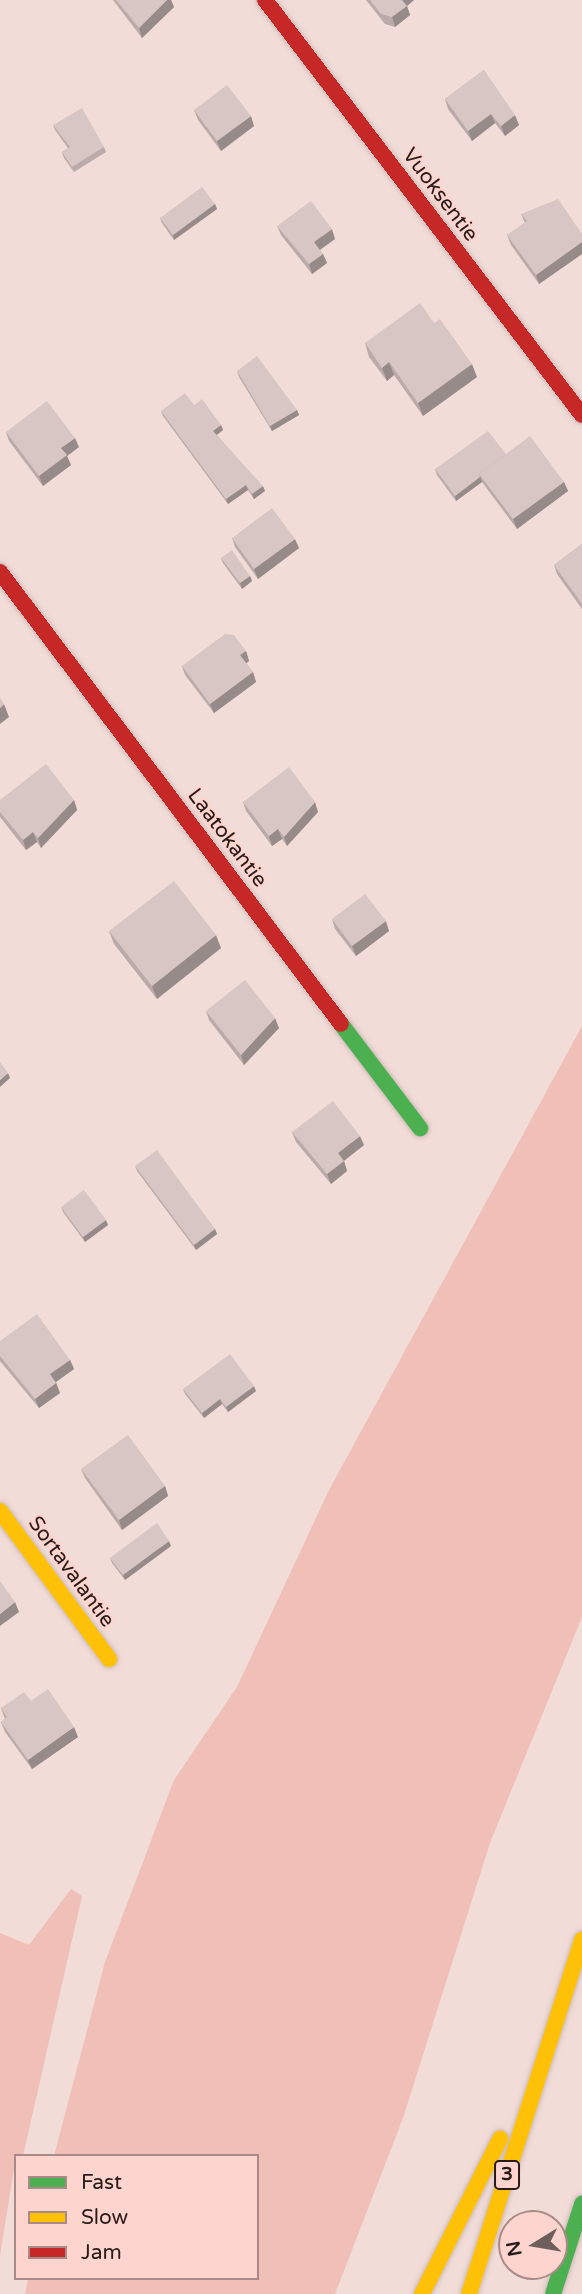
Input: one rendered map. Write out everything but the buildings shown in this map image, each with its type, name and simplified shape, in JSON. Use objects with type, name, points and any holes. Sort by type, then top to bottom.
[{"type":"main road","name":"Vuoksentie","points":[[265,0],[582,415]]},
{"type":"main road","name":"Laatokantie","points":[[0,572],[420,1128]]},
{"type":"main road","name":"Sortavalantie","points":[[0,1511],[109,1659]]},
{"type":"main road","name":"3","points":[[469,2294],[582,1940]]},
{"type":"main road","points":[[422,2294],[544,2057]]},
{"type":"main road","points":[[553,2294],[582,2204]]},
{"type":"shaded area","points":[[582,1026],[582,1617],[490,1843],[403,2118],[335,2294],[25,2294],[28,2280],[259,2280],[259,2154],[55,2154],[105,1962],[174,1780],[237,1687],[329,1490]]},
{"type":"shaded area","points":[[71,1889],[82,1896],[23,2154],[14,2154],[0,2256],[0,1933],[29,1945]]},
{"type":"traffic: fast","points":[[341,1024],[420,1128]]},
{"type":"traffic: fast","points":[[553,2294],[582,2204]]},
{"type":"traffic: slow","points":[[0,1511],[109,1659]]},
{"type":"traffic: slow","points":[[469,2294],[582,1940]]},
{"type":"traffic: slow","points":[[422,2294],[500,2139]]},
{"type":"traffic: jam","points":[[265,0],[582,415]]},
{"type":"traffic: jam","points":[[0,572],[341,1024]]}]
